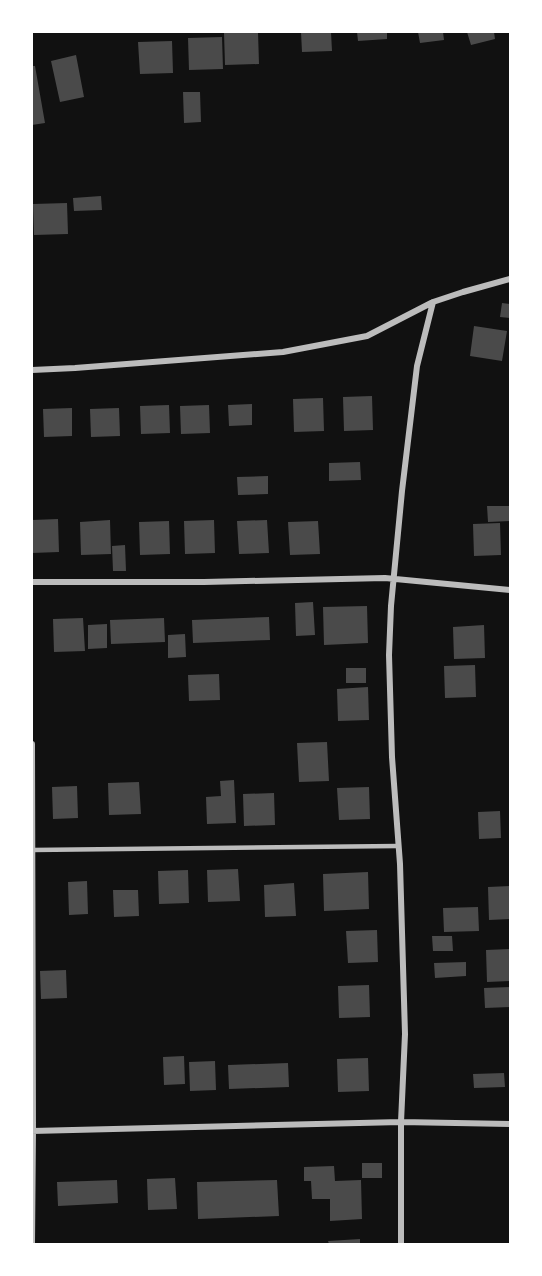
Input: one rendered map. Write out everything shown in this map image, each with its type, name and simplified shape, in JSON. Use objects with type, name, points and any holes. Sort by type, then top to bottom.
[{"type":"street","points":[[32,370],[283,352],[367,336],[434,302],[510,279]]},
{"type":"street","points":[[401,1245],[401,1122],[405,1034],[389,655],[402,490],[417,366],[434,302]]},
{"type":"street","points":[[32,582],[394,579],[510,590]]},
{"type":"street","points":[[32,744],[32,1243]]},
{"type":"street","points":[[32,1131],[401,1122],[510,1124]]},
{"type":"lane","points":[[32,850],[398,846]]},
{"type":"building","points":[[258,32],[259,64],[225,65],[224,33]]},
{"type":"building","points":[[301,32],[331,32],[332,51],[302,52]]},
{"type":"building","points":[[357,32],[387,32],[387,39],[358,41]]},
{"type":"building","points":[[418,32],[443,32],[444,40],[420,43]]},
{"type":"building","points":[[467,32],[494,32],[495,39],[471,45]]},
{"type":"building","points":[[222,37],[223,69],[189,70],[188,38]]},
{"type":"building","points":[[172,41],[173,73],[140,74],[138,42]]},
{"type":"building","points":[[76,55],[84,97],[60,102],[51,61]]},
{"type":"building","points":[[32,66],[35,66],[45,123],[32,125]]},
{"type":"building","points":[[183,92],[200,92],[201,122],[184,123]]},
{"type":"building","points":[[101,196],[102,210],[74,211],[73,198]]},
{"type":"building","points":[[67,203],[68,234],[34,235],[33,204]]},
{"type":"building","points":[[502,303],[510,304],[510,318],[500,317]]},
{"type":"building","points":[[474,326],[507,331],[502,361],[470,356]]},
{"type":"building","points":[[372,396],[373,430],[344,431],[343,397]]},
{"type":"building","points":[[323,398],[324,431],[294,432],[293,399]]},
{"type":"building","points":[[252,404],[252,425],[229,426],[228,405]]},
{"type":"building","points":[[169,405],[170,433],[141,434],[140,406]]},
{"type":"building","points":[[209,405],[210,433],[181,434],[180,406]]},
{"type":"building","points":[[72,408],[72,436],[44,437],[43,409]]},
{"type":"building","points":[[119,408],[120,436],[91,437],[90,409]]},
{"type":"building","points":[[360,462],[361,480],[329,481],[329,463]]},
{"type":"building","points":[[268,476],[268,494],[238,495],[237,477]]},
{"type":"building","points":[[487,506],[510,506],[510,521],[488,522]]},
{"type":"building","points":[[58,519],[59,552],[32,553],[32,520]]},
{"type":"building","points":[[110,520],[111,554],[81,555],[80,522]]},
{"type":"building","points":[[214,520],[215,553],[185,554],[184,521]]},
{"type":"building","points":[[267,520],[269,553],[239,554],[237,521]]},
{"type":"building","points":[[169,521],[170,554],[140,555],[139,522]]},
{"type":"building","points":[[318,521],[320,554],[290,555],[288,522]]},
{"type":"building","points":[[500,523],[501,555],[474,556],[473,524]]},
{"type":"building","points":[[125,545],[126,571],[113,571],[112,546]]},
{"type":"building","points":[[313,602],[315,635],[296,636],[295,603]]},
{"type":"building","points":[[367,606],[368,643],[324,645],[323,607]]},
{"type":"building","points":[[269,617],[270,640],[193,643],[192,620]]},
{"type":"building","points":[[83,618],[85,651],[54,652],[53,619]]},
{"type":"building","points":[[164,618],[165,642],[111,644],[110,620]]},
{"type":"building","points":[[107,624],[107,648],[88,649],[88,625]]},
{"type":"building","points":[[484,625],[485,658],[454,659],[453,627]]},
{"type":"building","points":[[185,634],[186,657],[168,658],[168,635]]},
{"type":"building","points":[[475,665],[476,697],[445,698],[444,666]]},
{"type":"building","points":[[346,668],[366,668],[366,683],[346,683]]},
{"type":"building","points":[[219,674],[220,700],[189,701],[188,675]]},
{"type":"building","points":[[368,687],[369,720],[338,721],[337,689]]},
{"type":"building","points":[[327,742],[329,781],[299,782],[297,743]]},
{"type":"building","points":[[234,780],[236,823],[207,824],[206,797],[221,796],[220,781]]},
{"type":"building","points":[[139,782],[141,814],[109,815],[108,783]]},
{"type":"building","points":[[77,786],[78,818],[53,819],[52,787]]},
{"type":"building","points":[[369,787],[370,819],[339,820],[337,788]]},
{"type":"building","points":[[274,793],[275,825],[244,826],[243,794]]},
{"type":"building","points":[[500,811],[501,838],[479,839],[478,812]]},
{"type":"building","points":[[238,869],[240,901],[208,902],[207,870]]},
{"type":"building","points":[[188,870],[189,903],[159,904],[158,871]]},
{"type":"building","points":[[368,872],[369,909],[324,911],[323,874]]},
{"type":"building","points":[[87,881],[88,914],[69,915],[68,882]]},
{"type":"building","points":[[294,883],[296,916],[265,917],[264,885]]},
{"type":"building","points":[[510,886],[510,919],[489,920],[488,887]]},
{"type":"building","points":[[113,890],[138,890],[139,916],[114,917]]},
{"type":"building","points":[[478,907],[479,931],[444,932],[443,908]]},
{"type":"building","points":[[377,930],[378,962],[348,963],[346,931]]},
{"type":"building","points":[[432,936],[452,936],[453,951],[433,951]]},
{"type":"building","points":[[510,949],[510,981],[487,982],[486,950]]},
{"type":"building","points":[[466,962],[466,976],[435,978],[434,963]]},
{"type":"building","points":[[66,970],[67,998],[41,999],[40,971]]},
{"type":"building","points":[[369,985],[370,1017],[339,1018],[338,986]]},
{"type":"building","points":[[510,987],[510,1007],[485,1008],[484,988]]},
{"type":"building","points":[[184,1056],[185,1084],[164,1085],[163,1057]]},
{"type":"building","points":[[368,1058],[369,1091],[338,1092],[337,1059]]},
{"type":"building","points":[[215,1061],[216,1090],[190,1091],[189,1062]]},
{"type":"building","points":[[288,1063],[289,1087],[229,1089],[228,1065]]},
{"type":"building","points":[[504,1073],[505,1087],[474,1088],[473,1074]]},
{"type":"building","points":[[362,1163],[382,1163],[382,1178],[362,1178]]},
{"type":"building","points":[[334,1166],[335,1181],[361,1180],[362,1219],[330,1221],[330,1199],[312,1199],[311,1181],[304,1181],[304,1167]]},
{"type":"building","points":[[175,1178],[177,1209],[148,1210],[147,1179]]},
{"type":"building","points":[[117,1180],[118,1203],[58,1206],[57,1182]]},
{"type":"building","points":[[277,1180],[279,1216],[198,1219],[197,1182]]},
{"type":"building","points":[[360,1239],[360,1244],[329,1244],[328,1241]]}]
